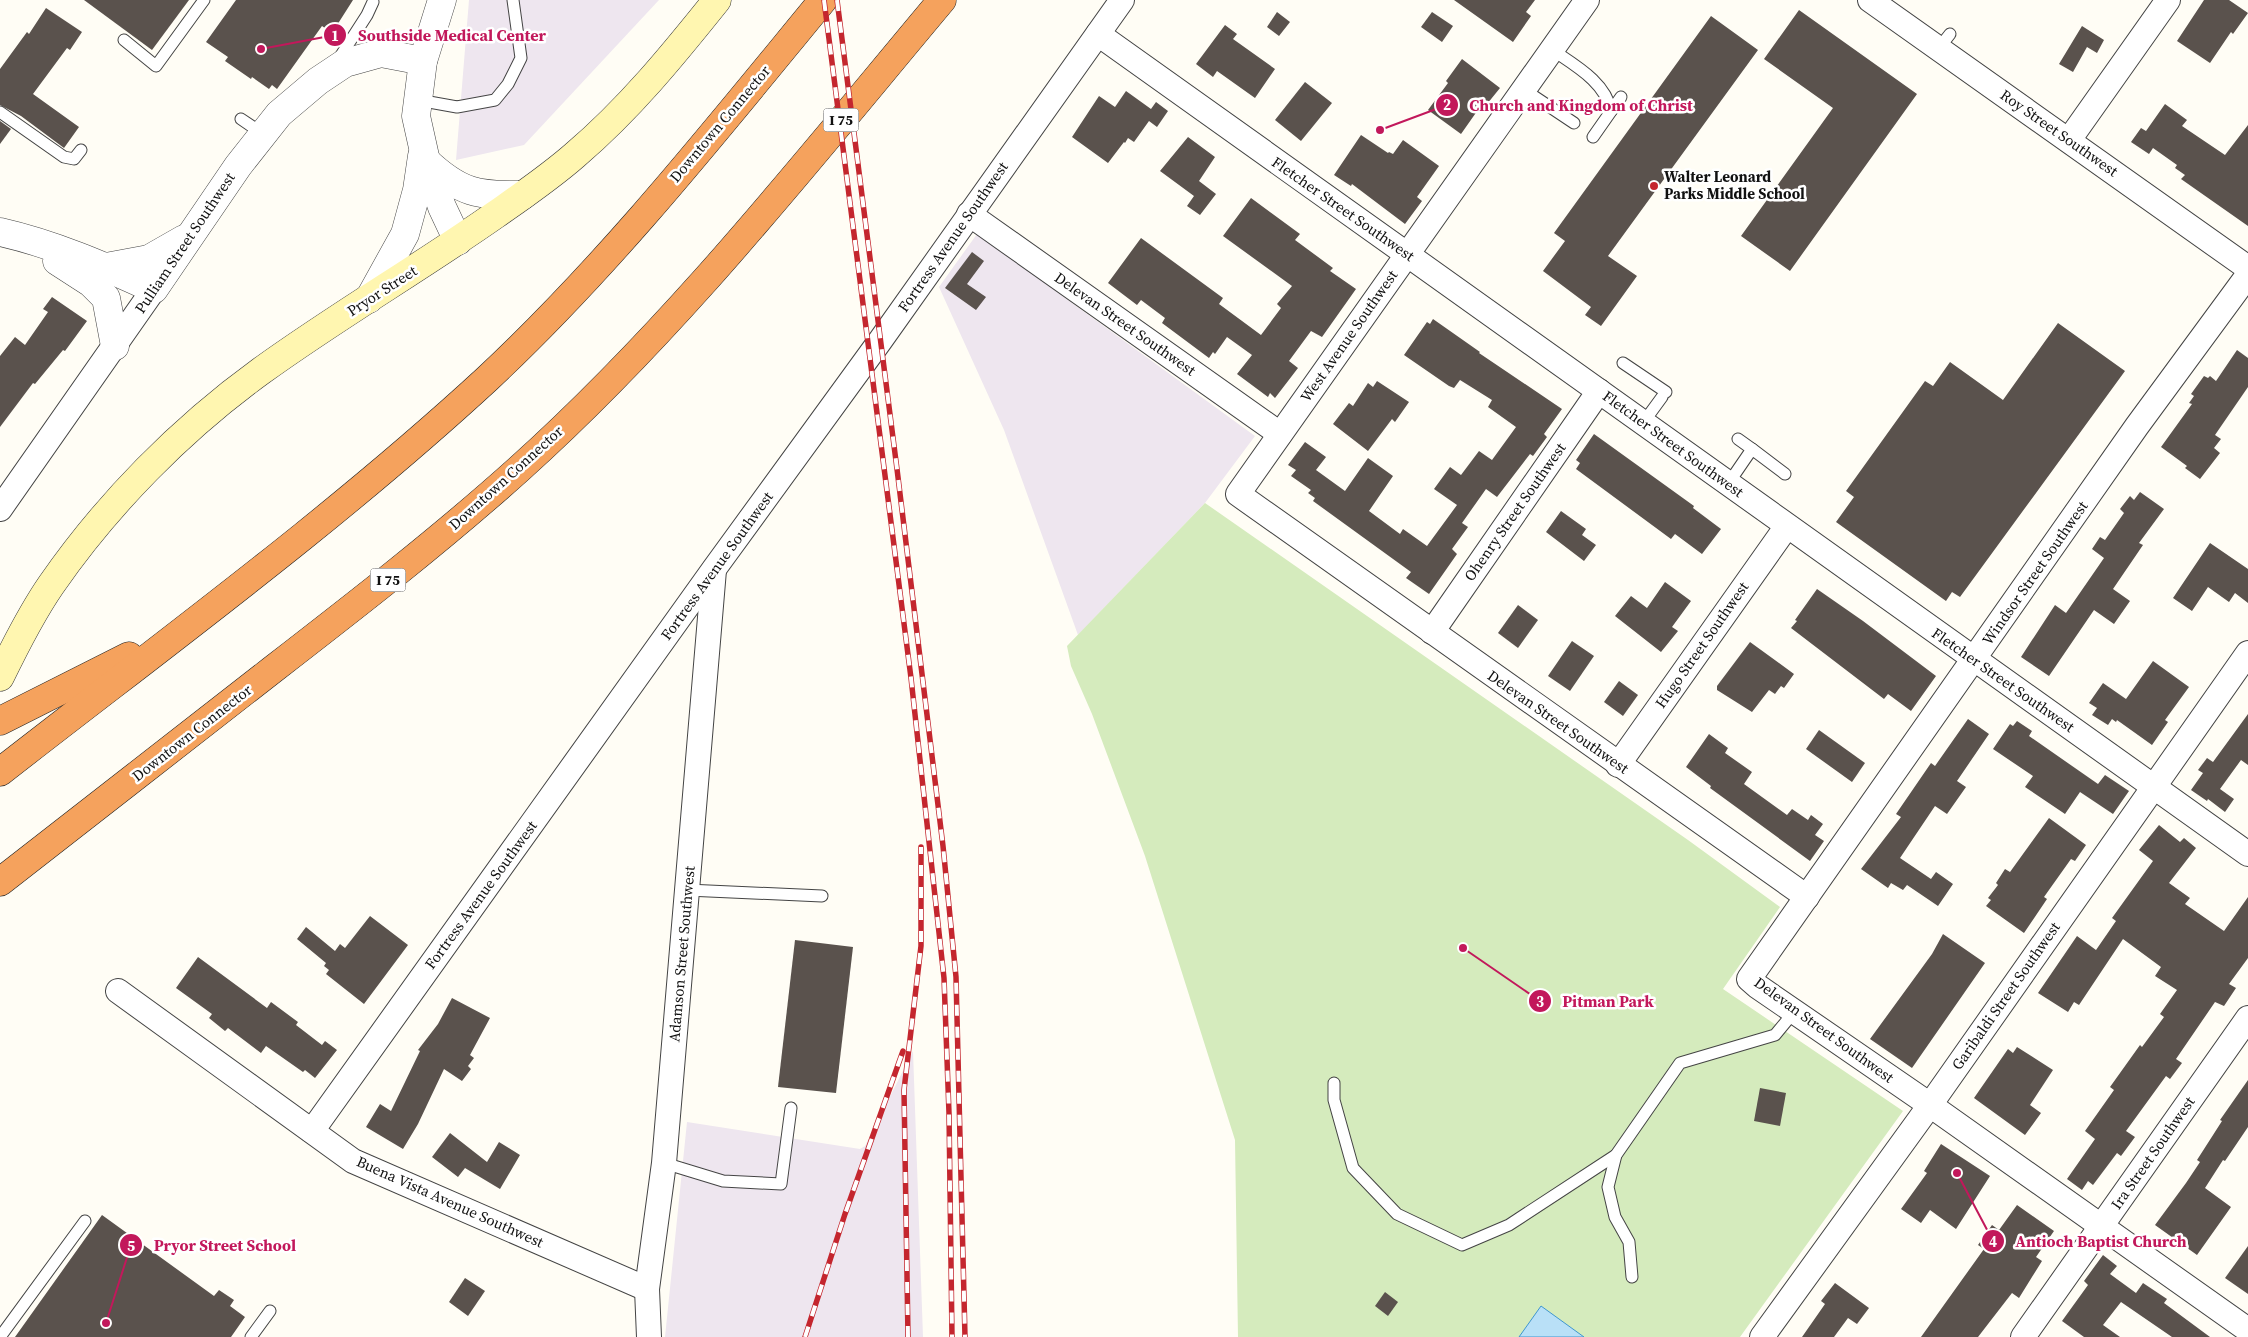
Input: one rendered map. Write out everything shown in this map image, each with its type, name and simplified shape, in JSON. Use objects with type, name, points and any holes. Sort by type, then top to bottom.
[{"type":"highway","name":"Downtown Connector","points":[[0,772],[273,560],[421,438],[489,377],[560,305],[687,165],[823,0]]},
{"type":"highway","name":"Downtown Connector","points":[[0,882],[405,567],[520,468],[614,378],[681,308],[741,240],[942,0]]},
{"type":"highway","points":[[0,721],[184,629]]},
{"type":"main road","name":"Pryor Street","points":[[0,677],[18,641],[51,585],[111,508],[185,432],[262,370],[458,241],[523,196],[575,156],[643,90],[717,0]]},
{"type":"street","points":[[442,0],[423,61],[416,116],[424,154],[442,207],[458,241]]},
{"type":"street","name":"Fortress Avenue Southwest","points":[[312,1131],[714,569],[880,341],[1122,0]]},
{"type":"street","name":"West Avenue Southwest","points":[[1317,551],[1238,494],[1587,0]]},
{"type":"street","points":[[2069,140],[2168,0]]},
{"type":"street","name":"Roy Street Southwest","points":[[1875,1],[1944,41],[2069,140],[2248,268]]},
{"type":"street","name":"Fletcher Street Southwest","points":[[1098,34],[2248,854]]},
{"type":"street","name":"Pulliam Street Southwest","points":[[0,508],[115,346],[238,166],[279,114],[330,73],[345,64],[381,53],[423,61]]},
{"type":"street","points":[[424,154],[441,175],[463,189],[489,196],[523,196]]},
{"type":"street","points":[[369,299],[405,234],[417,190],[424,154]]},
{"type":"street","name":"Delevan Street Southwest","points":[[969,214],[1280,434]]},
{"type":"street","points":[[0,232],[33,241],[106,267],[154,289]]},
{"type":"street","points":[[106,267],[149,259],[170,249],[192,234]]},
{"type":"street","points":[[33,241],[61,264],[91,283],[106,298],[115,346]]},
{"type":"street","name":"Windsor Street Southwest","points":[[1807,897],[2137,426],[2248,275]]},
{"type":"street","name":"Ohenry Street Southwest","points":[[1432,632],[1599,391]]},
{"type":"street","name":"Hugo Street Southwest","points":[[1618,765],[1787,526]]},
{"type":"street","name":"Delevan Street Southwest","points":[[1317,551],[1807,897],[1749,978],[1757,986],[1930,1105],[2248,1330]]},
{"type":"street","name":"Adamson Street Southwest","points":[[649,1337],[647,1289],[664,1163],[714,569]]},
{"type":"street","name":"Garibaldi Street Southwest","points":[[1762,1337],[1930,1105],[2248,653]]},
{"type":"street","name":"Buena Vista Avenue Southwest","points":[[118,991],[353,1161],[647,1289]]},
{"type":"street","name":"Ira Street Southwest","points":[[2023,1337],[2248,1018]]},
{"type":"lane","points":[[124,40],[156,66],[204,0]]},
{"type":"lane","points":[[417,100],[457,106],[494,100],[508,84],[520,58],[512,0]]},
{"type":"lane","points":[[330,73],[367,15],[373,2]]},
{"type":"lane","points":[[1551,49],[1598,84],[1609,100],[1611,111]]},
{"type":"lane","points":[[1523,89],[1574,123]]},
{"type":"lane","points":[[1594,137],[1621,97]]},
{"type":"lane","points":[[0,112],[64,157],[74,159],[80,150]]},
{"type":"lane","points":[[241,119],[263,134]]},
{"type":"lane","points":[[1623,363],[1664,395],[1643,423]]},
{"type":"lane","points":[[1738,439],[1785,474]]},
{"type":"lane","points":[[1728,484],[1752,449]]},
{"type":"lane","points":[[687,890],[822,896]]},
{"type":"lane","points":[[1632,1277],[1629,1242],[1615,1217],[1608,1187],[1616,1155],[1680,1063],[1775,1035],[1794,1012]]},
{"type":"lane","points":[[1334,1084],[1334,1100],[1353,1168],[1397,1214],[1462,1245],[1509,1225],[1616,1155]]},
{"type":"lane","points":[[664,1163],[723,1181],[781,1184],[790,1108]]},
{"type":"lane","points":[[0,1337],[85,1221]]},
{"type":"lane","points":[[251,1337],[270,1311]]},
{"type":"shaded area","points":[[469,0],[659,0],[524,145],[456,160]]},
{"type":"shaded area","points":[[977,234],[1255,436],[1205,503],[1078,635],[1004,430],[939,287]]},
{"type":"shaded area","points":[[913,1051],[923,1337],[665,1337],[687,1122],[860,1149],[865,1146]]},
{"type":"green space","points":[[1205,503],[1688,840],[1780,907],[1723,989],[1903,1111],[1740,1337],[1238,1337],[1235,1140],[1145,856],[1092,714],[1071,666],[1067,646]]},
{"type":"water","points":[[1541,1306],[1584,1337],[1519,1337]]},
{"type":"building","points":[[84,0],[189,0],[152,50]]},
{"type":"building","points":[[236,0],[353,0],[332,33],[322,26],[277,89],[272,85],[269,89],[225,61],[228,57],[206,42]]},
{"type":"building","points":[[1454,0],[1535,0],[1526,12],[1531,16],[1513,42]]},
{"type":"building","points":[[2204,0],[2229,0],[2248,13],[2233,34],[2231,32],[2210,63],[2177,41]]},
{"type":"building","points":[[46,8],[82,32],[70,50],[67,48],[33,94],[79,127],[64,148],[21,116],[0,105],[0,69],[27,32],[29,34]]},
{"type":"building","points":[[1799,10],[1917,94],[1790,271],[1741,236],[1833,108],[1764,59]]},
{"type":"building","points":[[1277,12],[1290,22],[1279,36],[1267,27]]},
{"type":"building","points":[[1432,12],[1453,26],[1442,42],[1421,27]]},
{"type":"building","points":[[1711,16],[1758,50],[1608,256],[1637,276],[1601,326],[1585,315],[1591,307],[1543,271],[1565,241],[1554,233]]},
{"type":"building","points":[[1225,25],[1237,34],[1233,39],[1275,69],[1255,98],[1217,71],[1213,77],[1196,64]]},
{"type":"building","points":[[2082,26],[2104,40],[2097,53],[2087,47],[2073,72],[2059,64]]},
{"type":"building","points":[[1462,59],[1500,88],[1483,109],[1480,107],[1461,134],[1428,110],[1448,83],[1446,81]]},
{"type":"building","points":[[1305,82],[1332,103],[1301,141],[1275,120]]},
{"type":"building","points":[[1126,91],[1151,109],[1156,102],[1168,111],[1157,127],[1149,121],[1134,142],[1128,138],[1108,163],[1072,137],[1099,96],[1115,107]]},
{"type":"building","points":[[2165,104],[2187,120],[2182,126],[2225,155],[2248,125],[2248,226],[2181,179],[2185,175],[2175,168],[2177,165],[2153,148],[2149,154],[2131,142],[2141,128],[2146,131]]},
{"type":"building","points":[[0,121],[11,129],[0,144]]},
{"type":"building","points":[[1361,135],[1388,153],[1393,154],[1403,140],[1439,166],[1417,197],[1422,201],[1405,224],[1352,184],[1351,186],[1334,175]]},
{"type":"building","points":[[1188,137],[1215,157],[1199,181],[1216,194],[1200,215],[1187,206],[1194,196],[1160,171]]},
{"type":"building","points":[[1251,198],[1300,234],[1295,240],[1333,268],[1330,271],[1356,289],[1322,337],[1311,331],[1289,361],[1298,368],[1275,398],[1270,393],[1268,397],[1237,374],[1252,355],[1227,337],[1215,354],[1213,352],[1209,358],[1162,323],[1165,318],[1141,300],[1137,305],[1108,283],[1141,238],[1223,298],[1219,304],[1261,335],[1281,308],[1277,304],[1292,286],[1223,236]]},
{"type":"building","points":[[972,252],[984,261],[967,284],[986,297],[976,310],[945,288]]},
{"type":"building","points":[[52,297],[87,321],[65,351],[63,350],[35,384],[33,383],[0,427],[0,356],[15,337],[25,345],[48,312],[43,309]]},
{"type":"building","points":[[1433,319],[1479,353],[1562,409],[1544,434],[1547,437],[1533,456],[1530,454],[1497,497],[1486,489],[1462,523],[1468,527],[1452,549],[1457,554],[1429,594],[1406,578],[1411,572],[1313,501],[1315,498],[1308,493],[1311,490],[1291,476],[1296,470],[1288,465],[1305,442],[1326,457],[1316,470],[1345,491],[1368,458],[1393,476],[1369,511],[1400,534],[1403,529],[1427,546],[1457,505],[1434,489],[1450,467],[1461,475],[1479,451],[1492,460],[1516,427],[1488,407],[1492,400],[1460,380],[1454,388],[1449,386],[1404,355],[1427,322],[1430,324]]},
{"type":"building","points":[[2058,323],[2125,371],[1960,597],[1952,592],[1946,601],[1836,522],[1854,497],[1846,491],[1925,381],[1933,386],[1950,362],[2003,400]]},
{"type":"building","points":[[2237,350],[2248,358],[2248,387],[2215,435],[2221,439],[2214,448],[2220,453],[2200,479],[2185,468],[2187,466],[2161,447],[2192,404],[2189,403],[2194,396],[2191,394],[2204,376],[2208,378],[2210,376],[2216,381]]},
{"type":"building","points":[[1377,381],[1409,402],[1395,422],[1392,419],[1368,451],[1333,424],[1349,403],[1353,406],[1368,383],[1373,387]]},
{"type":"building","points":[[1594,434],[1694,506],[1693,508],[1721,529],[1702,554],[1675,534],[1671,539],[1576,469],[1580,463],[1576,460]]},
{"type":"building","points":[[2140,492],[2164,509],[2139,543],[2143,545],[2113,589],[2130,601],[2114,624],[2094,610],[2049,676],[2021,657],[2055,605],[2066,613],[2104,558],[2092,549],[2100,537],[2105,540],[2124,513],[2120,509],[2130,496],[2134,500]]},
{"type":"building","points":[[1561,511],[1586,529],[1582,535],[1596,545],[1584,561],[1546,532]]},
{"type":"building","points":[[2210,543],[2248,569],[2248,603],[2235,593],[2229,602],[2208,587],[2192,611],[2173,598]]},
{"type":"building","points":[[1665,582],[1691,601],[1672,627],[1678,631],[1661,652],[1615,616],[1631,596],[1647,608]]},
{"type":"building","points":[[1817,589],[1936,676],[1911,711],[1888,694],[1884,699],[1791,628]]},
{"type":"building","points":[[1518,605],[1538,620],[1518,648],[1498,633]]},
{"type":"building","points":[[1572,641],[1594,656],[1570,691],[1548,676]]},
{"type":"building","points":[[1750,642],[1794,674],[1784,688],[1781,686],[1775,694],[1769,690],[1752,712],[1717,690],[1717,686]]},
{"type":"building","points":[[2153,661],[2189,687],[2165,720],[2168,722],[2152,745],[2117,720],[2116,722],[2112,719],[2108,725],[2092,715],[2097,708],[2089,703],[2103,683],[2126,699]]},
{"type":"building","points":[[1619,681],[1638,695],[1623,716],[1604,702]]},
{"type":"building","points":[[2248,714],[2248,765],[2241,760],[2220,789],[2234,799],[2225,812],[2208,799],[2207,801],[2191,790],[2203,773],[2198,770],[2207,758],[2213,762]]},
{"type":"building","points":[[1968,719],[1989,734],[1957,781],[1966,787],[1947,814],[1935,806],[1900,858],[1931,879],[1936,872],[1953,884],[1938,906],[1907,885],[1903,890],[1891,883],[1888,888],[1861,869],[1901,817],[1896,814],[1931,763],[1935,766]]},
{"type":"building","points":[[2017,721],[2032,731],[2029,736],[2098,784],[2105,775],[2129,791],[2113,814],[2080,792],[2065,814],[2025,787],[2033,776],[1993,749],[2010,724],[2013,726]]},
{"type":"building","points":[[1819,730],[1865,763],[1852,782],[1806,749]]},
{"type":"building","points":[[1709,734],[1728,748],[1725,753],[1752,772],[1744,784],[1787,815],[1792,809],[1808,820],[1811,815],[1823,824],[1815,835],[1824,841],[1810,861],[1710,788],[1711,786],[1686,767]]},
{"type":"building","points":[[2049,818],[2086,845],[2075,861],[2071,859],[2044,897],[2047,899],[2024,933],[1986,906],[1991,900],[1988,898],[1998,885],[1996,883],[2005,869],[2010,872]]},
{"type":"building","points":[[2159,825],[2180,842],[2184,838],[2196,848],[2169,883],[2190,898],[2185,904],[2224,931],[2248,897],[2248,958],[2229,984],[2236,988],[2224,1006],[2215,1002],[2176,1059],[2182,1063],[2170,1079],[2166,1076],[2126,1131],[2135,1137],[2121,1156],[2117,1153],[2093,1185],[2088,1181],[2082,1190],[2067,1179],[2095,1139],[2085,1131],[2114,1090],[2110,1087],[2140,1045],[2142,1047],[2164,1017],[2160,1014],[2177,990],[2155,976],[2161,967],[2123,939],[2079,1005],[2074,1002],[2068,1012],[2038,993],[2077,936],[2096,950],[2116,921],[2112,918],[2153,861],[2139,850]]},
{"type":"building","points":[[370,916],[408,945],[364,1004],[326,974],[329,970],[324,966],[326,963],[297,939],[306,927],[335,951],[340,944],[345,948]]},
{"type":"building","points":[[1943,934],[1985,963],[1912,1068],[1870,1039],[1932,954]]},
{"type":"building","points":[[795,940],[853,947],[836,1093],[778,1087]]},
{"type":"building","points":[[198,957],[267,1008],[271,1002],[298,1022],[296,1025],[322,1045],[325,1041],[337,1050],[315,1078],[305,1070],[303,1072],[266,1046],[261,1053],[228,1028],[225,1031],[209,1018],[212,1014],[176,988]]},
{"type":"building","points":[[452,998],[490,1018],[470,1055],[474,1058],[468,1066],[471,1069],[462,1081],[444,1069],[418,1124],[403,1149],[366,1127],[380,1104],[391,1111],[420,1051],[418,1050],[438,1024]]},
{"type":"building","points":[[2017,1047],[2053,1070],[2030,1105],[2041,1113],[2025,1135],[1974,1098],[2008,1049],[2013,1053]]},
{"type":"building","points":[[2248,1080],[2248,1127],[2205,1188],[2231,1207],[2197,1255],[2155,1225],[2200,1162],[2197,1160],[2222,1121],[2220,1120]]},
{"type":"building","points":[[1760,1088],[1786,1093],[1780,1126],[1754,1121]]},
{"type":"building","points":[[450,1133],[487,1162],[499,1142],[520,1155],[500,1189],[465,1168],[458,1177],[432,1157]]},
{"type":"building","points":[[1941,1144],[1990,1176],[1956,1229],[1930,1210],[1921,1223],[1901,1209],[1927,1173],[1924,1171]]},
{"type":"building","points":[[2017,1205],[2054,1231],[2036,1257],[2042,1261],[2019,1298],[2012,1293],[1978,1337],[1921,1337],[1984,1249],[1978,1245],[1992,1225],[1999,1230]]},
{"type":"building","points":[[102,1215],[214,1296],[219,1290],[234,1300],[230,1306],[245,1317],[231,1337],[15,1337]]},
{"type":"building","points":[[2248,1246],[2248,1294],[2225,1278]]},
{"type":"building","points":[[2103,1255],[2117,1266],[2110,1274],[2136,1293],[2143,1283],[2167,1299],[2164,1303],[2210,1337],[2172,1337],[2121,1302],[2103,1325],[2120,1337],[2084,1337],[2062,1321],[2088,1285],[2084,1281]]},
{"type":"building","points":[[465,1278],[485,1291],[468,1316],[449,1302]]},
{"type":"building","points":[[1835,1283],[1869,1308],[1857,1324],[1848,1318],[1834,1337],[1802,1337],[1825,1304],[1821,1301]]},
{"type":"building","points":[[1385,1292],[1398,1302],[1388,1316],[1375,1306]]},
{"type":"railway","points":[[824,0],[911,678],[944,978],[949,1113],[952,1337]]},
{"type":"railway","points":[[837,0],[943,846],[956,977],[965,1337]]},
{"type":"railway","points":[[908,1337],[904,1090],[921,946],[921,847]]},
{"type":"railway","points":[[805,1337],[845,1214],[903,1051]]},
{"type":"place","name":"Southside Medical Center","points":[[261,49]]},
{"type":"place","name":"Church and Kingdom of Christ","points":[[1380,130]]},
{"type":"place","name":"Walter Leonard Parks Middle School","points":[[1654,186]]},
{"type":"place","name":"Pitman Park","points":[[1463,948]]},
{"type":"place","name":"Antioch Baptist Church","points":[[1957,1173]]},
{"type":"place","name":"Pryor Street School","points":[[106,1323]]}]
